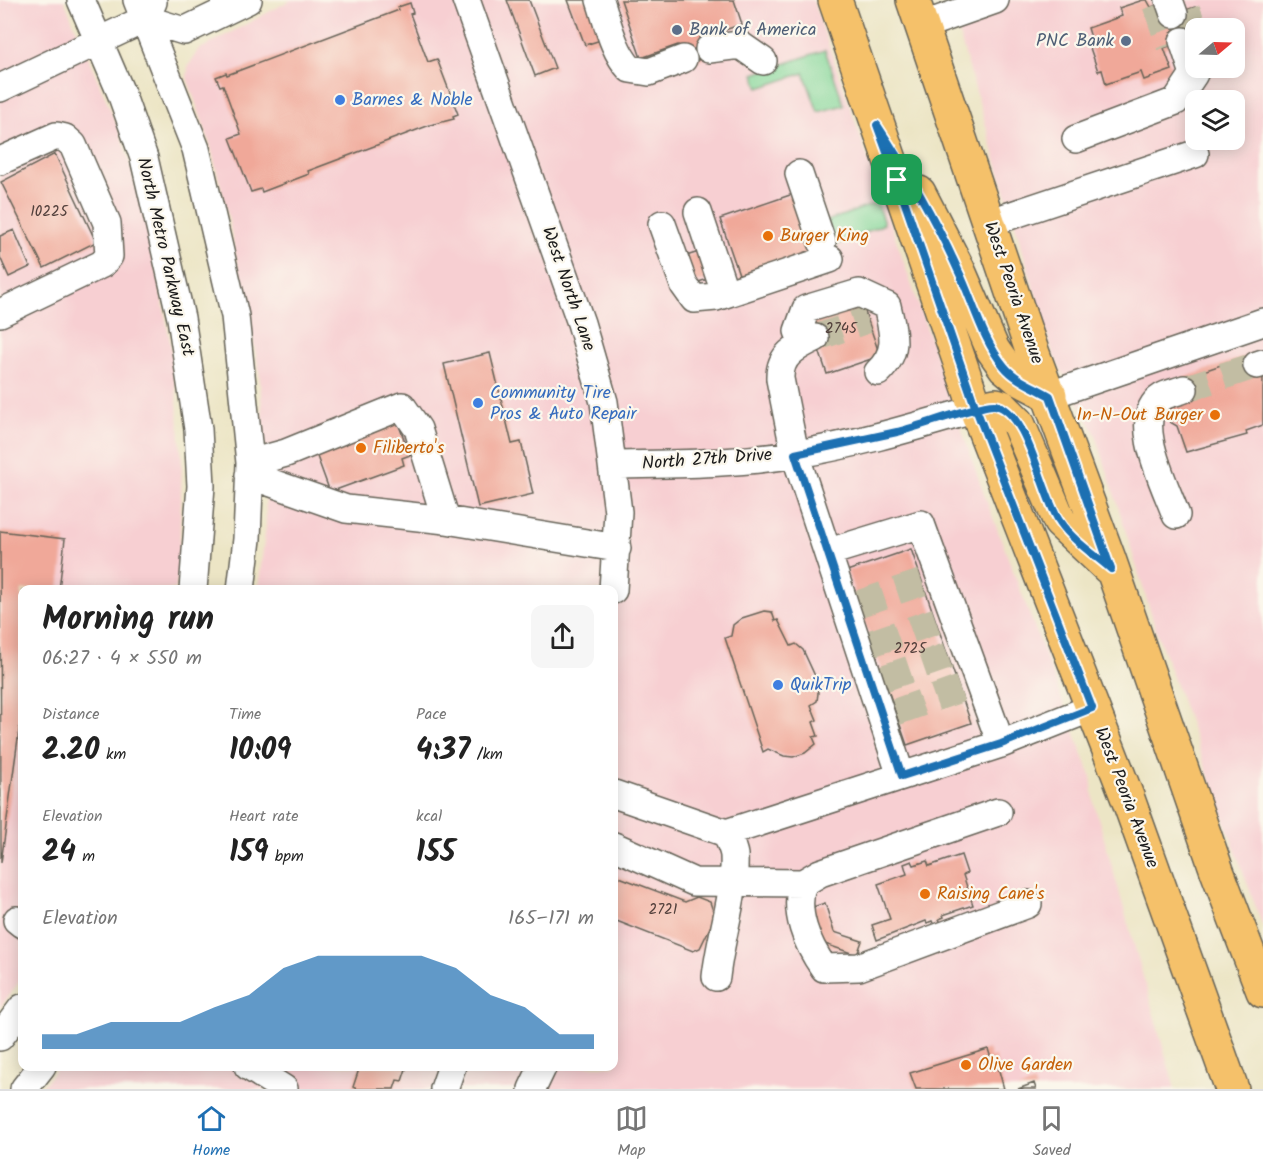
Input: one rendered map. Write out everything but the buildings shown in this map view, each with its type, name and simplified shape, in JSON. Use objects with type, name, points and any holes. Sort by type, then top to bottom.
[{"type":"main road","name":"West Peoria Avenue","points":[[835,0],[976,409],[1128,799],[1232,1089]]},
{"type":"main road","name":"West Peoria Avenue","points":[[917,13],[988,223],[1217,871],[1263,991]]},
{"type":"main road","points":[[877,125],[911,177],[958,269],[993,350],[1005,368],[1050,396]]},
{"type":"main road","points":[[976,409],[996,405],[1018,423],[1060,522],[1111,569]]},
{"type":"street","name":"North Metro Parkway East","points":[[81,0],[121,93],[144,158],[182,318],[198,429],[201,486],[193,585]]},
{"type":"street","points":[[145,6],[184,32],[248,0]]},
{"type":"street","name":"West North Lane","points":[[466,0],[581,323],[604,402],[618,512],[613,585]]},
{"type":"street","points":[[600,0],[613,40],[622,60],[630,69],[648,72],[683,59]]},
{"type":"street","points":[[917,13],[995,0]]},
{"type":"street","points":[[0,88],[98,40],[145,6]]},
{"type":"street","points":[[145,6],[196,149],[220,244],[240,351],[249,469],[247,539],[242,585]]},
{"type":"street","points":[[708,49],[740,45],[763,61]]},
{"type":"street","points":[[1076,139],[1176,101],[1185,60]]},
{"type":"street","points":[[0,161],[56,136],[65,138],[73,145],[107,223],[109,256],[102,264],[0,313]]},
{"type":"street","points":[[988,223],[1195,154]]},
{"type":"street","points":[[662,224],[684,285],[694,299],[716,297],[826,250],[799,174]]},
{"type":"street","points":[[698,212],[722,284]]},
{"type":"street","points":[[878,372],[891,360],[894,336],[859,293],[806,309],[798,331],[809,341],[789,353],[779,368],[795,454],[829,552],[853,606],[878,681],[889,715],[902,776]]},
{"type":"street","points":[[1050,396],[1263,322]]},
{"type":"street","points":[[1176,515],[1147,432],[1147,417],[1162,397],[1184,389]]},
{"type":"street","points":[[249,469],[402,406],[418,429],[446,520]]},
{"type":"street","name":"North 27th Drive","points":[[613,465],[710,463],[795,454],[909,429],[976,409]]},
{"type":"street","points":[[249,469],[346,509],[446,520],[617,548]]},
{"type":"street","points":[[829,552],[921,524],[931,579],[969,686],[1001,744]]},
{"type":"street","points":[[618,795],[726,833],[1001,744],[1092,708]]},
{"type":"street","points":[[618,848],[694,882],[803,883],[820,873],[998,812]]},
{"type":"street","points":[[716,976],[734,854],[726,833]]},
{"type":"street","points":[[803,883],[797,900],[810,948],[824,968],[859,967],[1028,904]]},
{"type":"street","points":[[0,1037],[18,1013]]},
{"type":"street","points":[[24,1089],[38,1071]]},
{"type":"street","points":[[256,1071],[284,1089]]},
{"type":"street","points":[[444,1089],[450,1071]]},
{"type":"street","points":[[532,1089],[541,1071]]},
{"type":"shaded area","points":[[0,0],[64,0],[120,132],[149,226],[173,358],[182,461],[179,569],[177,585],[18,585],[18,983],[0,1008]]},
{"type":"shaded area","points":[[291,0],[813,0],[984,494],[1091,776],[1094,803],[1175,1089],[40,1089],[55,1071],[618,1071],[618,585],[258,585],[266,525],[264,435],[259,370],[227,212],[209,141],[187,78],[188,67],[198,50]]},
{"type":"shaded area","points":[[949,0],[1263,0],[1263,927],[1156,630],[1096,435],[1054,357]]},
{"type":"green space","points":[[825,50],[844,105],[818,112],[804,73],[759,88],[754,74]]},
{"type":"green space","points":[[877,203],[884,224],[835,246],[827,221]]},
{"type":"tunnel","points":[[1156,5],[1170,46]]},
{"type":"tunnel","points":[[1187,10],[1190,18]]},
{"type":"tunnel","points":[[815,338],[867,320]]},
{"type":"tunnel","points":[[1184,389],[1257,365]]},
{"type":"tunnel","points":[[858,604],[923,582]]},
{"type":"tunnel","points":[[872,643],[936,621]]},
{"type":"tunnel","points":[[884,678],[948,656]]},
{"type":"tunnel","points":[[896,712],[960,689]]},
{"type":"place","name":"Bank of America","points":[[677,30]]},
{"type":"place","name":"PNC Bank","points":[[1126,41]]},
{"type":"place","name":"Barnes & Noble","points":[[340,100]]},
{"type":"place","name":"Burger King","points":[[768,236]]},
{"type":"place","name":"Community Tire Pros & Auto Repair","points":[[478,403]]},
{"type":"place","name":"In-N-Out Burger","points":[[1215,415]]},
{"type":"place","name":"Filiberto's","points":[[361,448]]},
{"type":"place","name":"QuikTrip","points":[[778,685]]},
{"type":"place","name":"Raising Cane's","points":[[925,894]]},
{"type":"place","name":"Olive Garden","points":[[966,1065]]},
{"type":"route","points":[[897,180],[877,125],[911,177],[958,269],[993,350],[1005,368],[1050,396],[1111,569],[1060,522],[1018,423],[996,405],[990,405],[976,409],[945,418],[909,429],[848,444],[795,454],[902,776],[1001,744],[1092,708],[976,409],[897,180]]}]
